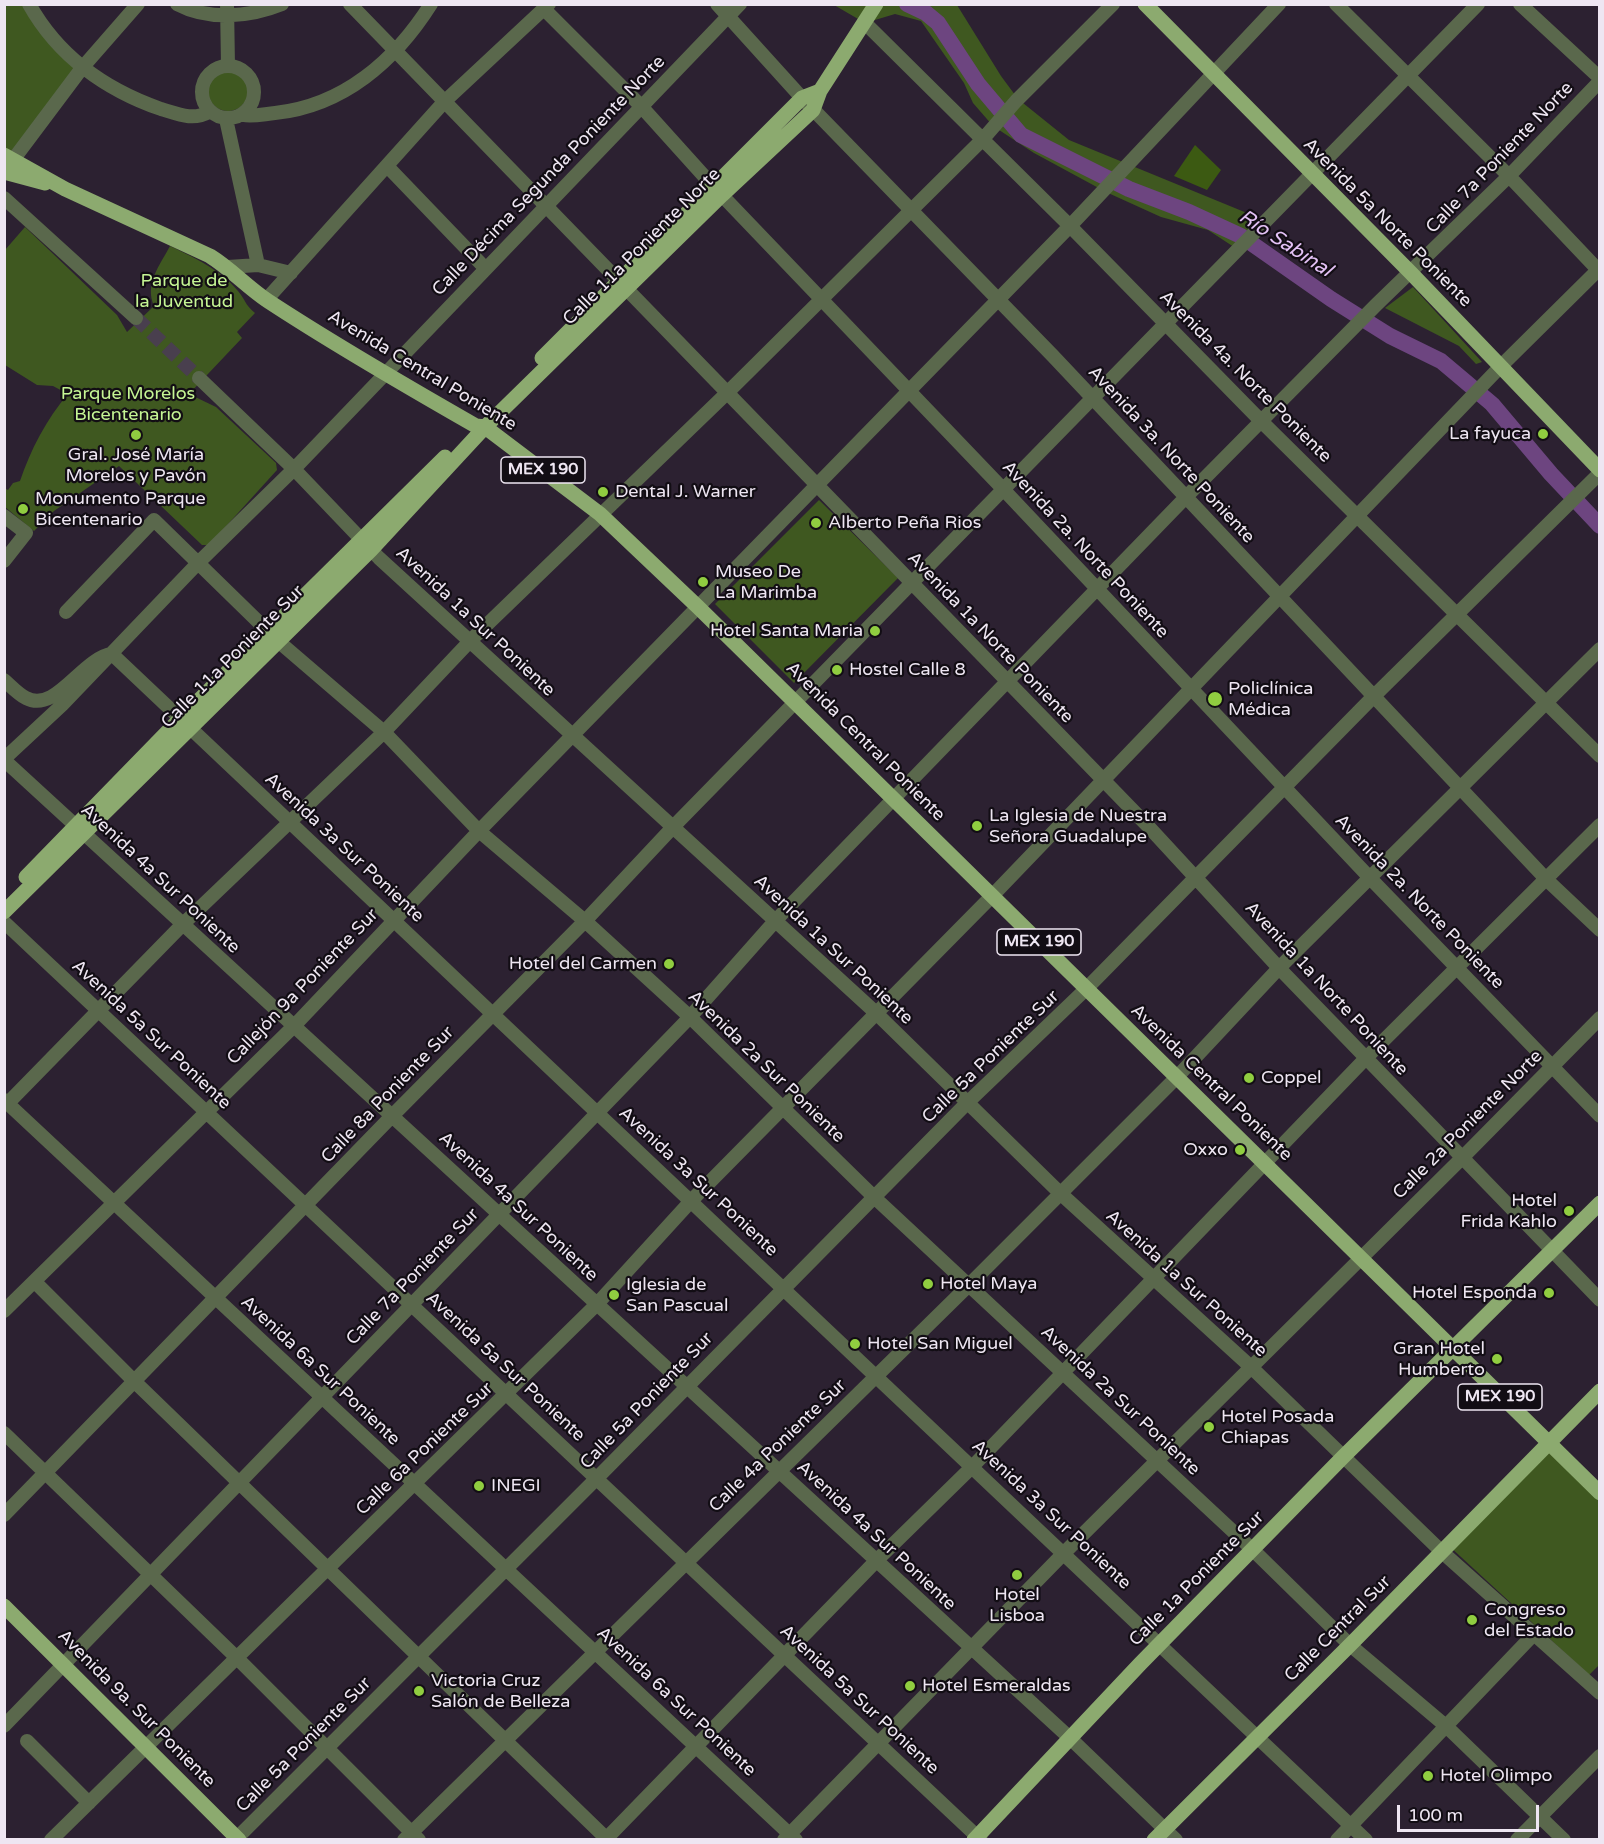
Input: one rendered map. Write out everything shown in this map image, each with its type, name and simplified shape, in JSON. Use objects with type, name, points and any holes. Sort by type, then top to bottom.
[{"type":"main road","name":"Calle 11a Poniente Norte","points":[[717,190],[813,110],[820,91],[876,4]]},
{"type":"main road","name":"Avenida 5a Norte Poniente","points":[[1145,4],[1501,366],[1596,475]]},
{"type":"main road","points":[[802,98],[820,91]]},
{"type":"main road","name":"Calle 11a Poniente Norte","points":[[481,427],[717,190],[802,98]]},
{"type":"main road","name":"MEX 190","points":[[8,156],[65,189]]},
{"type":"main road","name":"MEX 190","points":[[5,172],[65,189]]},
{"type":"main road","name":"Avenida Central Poniente","points":[[65,189],[192,247],[228,267],[266,300],[385,373],[481,427],[600,514],[894,798],[1547,1443]]},
{"type":"main road","name":"Calle 11a Poniente Sur","points":[[4,912],[185,723],[366,545],[481,427]]},
{"type":"main road","name":"Calle 11a Poniente Sur","points":[[4,898],[81,830]]},
{"type":"main road","name":"Calle 1a Poniente Sur","points":[[978,1838],[1161,1644],[1343,1457],[1599,1203]]},
{"type":"main road","name":"Calle Central Sur","points":[[1165,1836],[1259,1736],[1599,1391]]},
{"type":"main road","name":"MEX 190","points":[[1547,1443],[1599,1493]]},
{"type":"main road","name":"Avenida 9a. Sur Poniente","points":[[4,1606],[237,1839]]},
{"type":"street","points":[[29,4],[41,25],[82,68],[129,98],[183,116],[200,117],[210,112]]},
{"type":"street","points":[[5,172],[8,156],[138,4]]},
{"type":"street","points":[[177,4],[188,10],[265,11],[282,4]]},
{"type":"street","name":"Avenida 1a Norte Poniente","points":[[350,4],[1104,780],[1279,968],[1599,1300]]},
{"type":"street","points":[[243,115],[299,111],[354,86],[396,52],[432,4]]},
{"type":"street","name":"Avenida 3a. Norte Poniente","points":[[717,4],[813,110],[910,208],[1186,497],[1547,880],[1599,930]]},
{"type":"street","name":"Calle Décima Segunda Poniente Norte","points":[[4,760],[62,705],[199,562],[294,470],[640,105],[740,4]]},
{"type":"street","points":[[6,1102],[183,924],[384,732],[471,640],[728,392],[910,208],[983,139],[1016,101],[1113,4]]},
{"type":"street","name":"Callejón 9a Poniente Sur","points":[[4,1311],[294,1026],[479,831],[1105,189],[1279,4]]},
{"type":"street","points":[[1336,4],[1509,176],[1599,270]]},
{"type":"street","name":"Calle 8a Poniente Sur","points":[[4,1515],[585,921],[674,826],[1262,222],[1478,4]]},
{"type":"street","points":[[1520,4],[1599,80]]},
{"type":"street","points":[[266,300],[444,102],[546,6]]},
{"type":"street","name":"Avenida 2a. Norte Poniente","points":[[546,6],[717,190],[1599,1116]]},
{"type":"street","points":[[227,10],[228,66]]},
{"type":"street","name":"Avenida 4a. Norte Poniente","points":[[865,22],[1070,225],[1262,422],[1458,613],[1599,756]]},
{"type":"street","points":[[228,66],[245,72],[254,88],[251,106],[236,119],[226,120],[210,112],[201,96],[205,78],[211,71],[228,66]]},
{"type":"street","name":"Calle 7a Poniente Norte","points":[[894,798],[1358,323],[1509,176],[1599,80]]},
{"type":"street","points":[[226,120],[258,265]]},
{"type":"street","points":[[387,166],[485,268]]},
{"type":"street","points":[[4,198],[135,318]]},
{"type":"street","points":[[228,267],[258,265],[291,273]]},
{"type":"street","name":"Calle 6a Poniente Sur","points":[[51,1839],[597,1304],[691,1201],[782,1107],[992,896],[1471,401],[1501,366],[1599,270]]},
{"type":"street","name":"Avenida 1a Sur Poniente","points":[[199,378],[294,470],[366,545],[875,1012],[966,1104],[1060,1193],[1251,1367],[1441,1551],[1599,1693]]},
{"type":"street","name":"Calle 5a Poniente Sur","points":[[237,1839],[597,1479],[966,1104],[1086,989],[1195,876],[1596,475]]},
{"type":"street","points":[[4,516],[26,533],[4,561]]},
{"type":"street","name":"Avenida 2a Sur Poniente","points":[[66,612],[154,520],[273,636],[384,732],[479,831],[585,921],[690,1017],[874,1197],[1158,1460],[1350,1646],[1447,1727],[1564,1839]]},
{"type":"street","name":"Calle 4a Poniente Sur","points":[[412,1837],[778,1470],[970,1284],[1176,1078],[1279,968],[1599,649]]},
{"type":"street","points":[[4,680],[25,698],[38,702],[49,699],[98,658],[111,654]]},
{"type":"street","name":"Avenida 3a Sur Poniente","points":[[111,654],[1065,1552],[1366,1839]]},
{"type":"street","name":"Avenida 4a Sur Poniente","points":[[4,760],[972,1647],[1071,1739],[1165,1836]]},
{"type":"street","name":"Calle 7a Poniente Sur","points":[[4,1726],[690,1017],[776,921],[894,798]]},
{"type":"street","points":[[35,1281],[134,1381],[607,1839],[695,1745],[876,1560],[973,1466],[1366,1058],[1547,880],[1599,825]]},
{"type":"street","name":"Avenida 5a Sur Poniente","points":[[4,922],[978,1838]]},
{"type":"street","name":"Calle 2a Poniente Norte","points":[[790,1838],[878,1743],[1065,1552],[1462,1158],[1599,1018]]},
{"type":"street","name":"Avenida 6a Sur Poniente","points":[[6,1102],[695,1745],[790,1838]]},
{"type":"street","points":[[4,1433],[152,1574],[327,1747],[412,1837]]},
{"type":"street","points":[[1337,1839],[1352,1826],[1534,1634]]},
{"type":"street","points":[[27,1741],[89,1803]]},
{"type":"street","points":[[1517,1839],[1599,1756]]},
{"type":"green space","points":[[5,5],[32,5],[82,68],[12,158],[5,155]]},
{"type":"green space","points":[[834,5],[957,5],[1018,99],[1069,140],[1264,220],[1237,249],[1208,230],[1161,217],[1106,192],[1034,153],[993,126],[973,103],[964,83],[921,21],[895,14],[865,23]]},
{"type":"green space","points":[[228,71],[236,72],[242,77],[247,83],[247,99],[242,105],[236,110],[228,111],[220,110],[214,105],[209,99],[208,91],[209,83],[214,77],[220,72]]},
{"type":"green space","points":[[1195,145],[1221,170],[1207,190],[1174,176]]},
{"type":"green space","name":"Parque Morelos Bicentenario","points":[[25,227],[117,315],[127,332],[154,306],[151,298],[152,282],[170,246],[206,265],[231,283],[255,313],[237,332],[242,338],[189,394],[216,407],[276,463],[277,470],[209,545],[202,545],[119,466],[54,511],[34,531],[5,507],[4,488],[8,490],[13,483],[20,481],[40,435],[68,394],[53,386],[37,385],[5,365],[5,250]]},
{"type":"green space","points":[[1413,287],[1482,362],[1476,364],[1459,346],[1385,308]]},
{"type":"green space","points":[[819,500],[898,578],[794,683],[715,604]]},
{"type":"green space","points":[[1546,1446],[1599,1499],[1599,1665],[1589,1675],[1448,1545]]},
{"type":"waterway","name":"Río Sabinal","points":[[907,4],[926,13],[938,23],[978,84],[1021,135],[1129,189],[1189,212],[1241,236],[1331,299],[1390,336],[1441,361],[1492,404],[1551,474],[1600,526]]},
{"type":"tunnel","points":[[136,318],[199,378]]},
{"type":"place","name":"La fayuca","points":[[1543,434]]},
{"type":"place","name":"Gral. José María Morelos y Pavón","points":[[136,435]]},
{"type":"place","name":"Dental J. Warner","points":[[603,492]]},
{"type":"place","name":"Monumento Parque Bicentenario","points":[[23,509]]},
{"type":"place","name":"Alberto Peña Rios","points":[[816,523]]},
{"type":"place","name":"Museo De La Marimba","points":[[703,582]]},
{"type":"place","name":"Hotel Santa Maria","points":[[875,631]]},
{"type":"place","name":"Hostel Calle 8","points":[[837,670]]},
{"type":"place","name":"Policlínica Médica","points":[[1215,699]]},
{"type":"place","name":"La Iglesia de Nuestra Señora Guadalupe","points":[[977,826]]},
{"type":"place","name":"Hotel del Carmen","points":[[669,964]]},
{"type":"place","name":"Coppel","points":[[1249,1078]]},
{"type":"place","name":"Oxxo","points":[[1240,1150]]},
{"type":"place","name":"Hotel Frida Kahlo","points":[[1569,1211]]},
{"type":"place","name":"Hotel Maya","points":[[928,1284]]},
{"type":"place","name":"Hotel Esponda","points":[[1549,1293]]},
{"type":"place","name":"Iglesia de San Pascual","points":[[614,1295]]},
{"type":"place","name":"Hotel San Miguel","points":[[855,1344]]},
{"type":"place","name":"Gran Hotel Humberto","points":[[1497,1359]]},
{"type":"place","name":"Hotel Posada Chiapas","points":[[1209,1427]]},
{"type":"place","name":"INEGI","points":[[479,1486]]},
{"type":"place","name":"Hotel Lisboa","points":[[1017,1575]]},
{"type":"place","name":"Congreso del Estado","points":[[1472,1620]]},
{"type":"place","name":"Hotel Esmeraldas","points":[[910,1686]]},
{"type":"place","name":"Victoria Cruz Salón de Belleza","points":[[419,1691]]},
{"type":"place","name":"Hotel Olimpo","points":[[1428,1776]]},
{"type":"park label","name":"Parque de la Juventud","points":[[184,291]]}]
